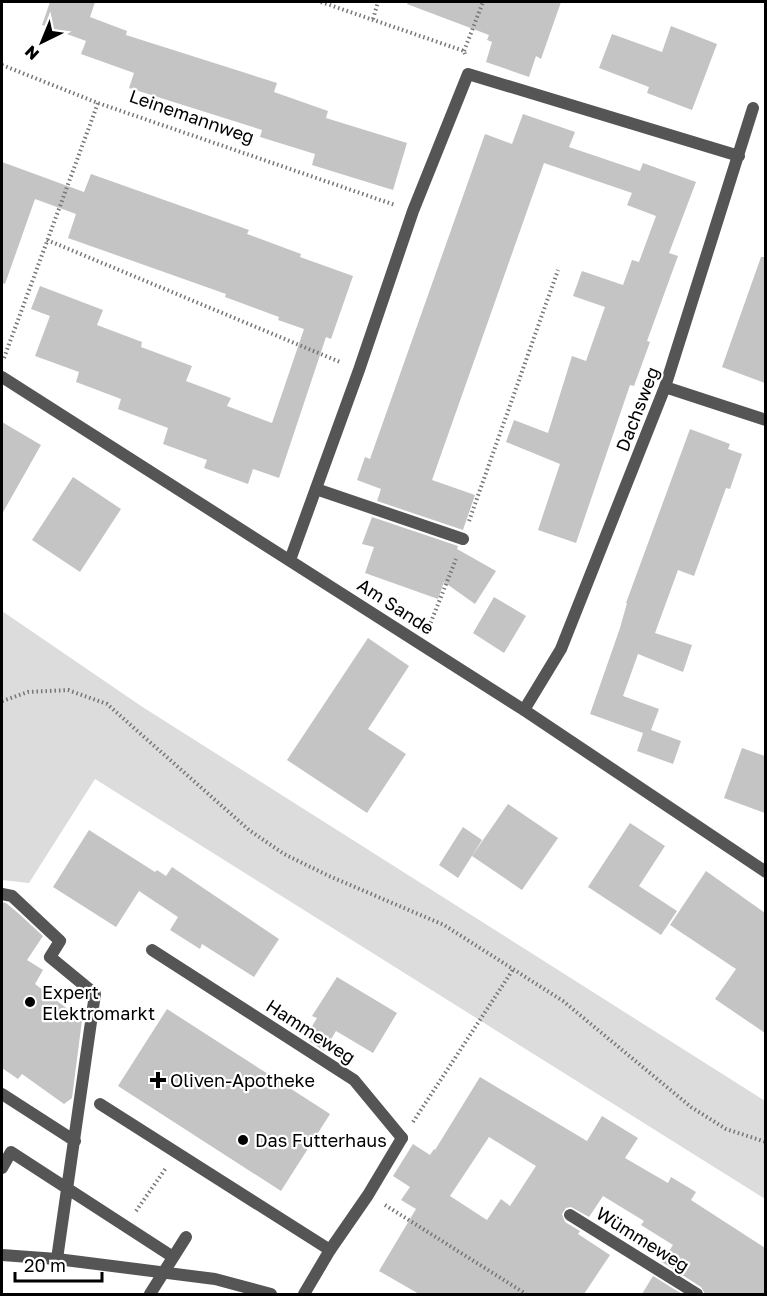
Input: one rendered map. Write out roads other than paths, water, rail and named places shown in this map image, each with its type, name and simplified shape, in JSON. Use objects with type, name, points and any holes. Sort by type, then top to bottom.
[{"type":"street","points":[[291,560],[413,211],[468,74],[739,156]]},
{"type":"street","name":"Dachsweg","points":[[524,710],[561,649],[665,387],[753,108]]},
{"type":"street","name":"Am Sande","points":[[2,378],[423,644],[765,872]]},
{"type":"street","points":[[665,387],[765,420]]},
{"type":"street","points":[[316,489],[463,539]]},
{"type":"street","points":[[2,894],[12,896],[60,941],[50,957],[95,994],[57,1259]]},
{"type":"street","name":"Hammeweg","points":[[152,950],[354,1080],[402,1138],[330,1250]]},
{"type":"street","points":[[2,1094],[75,1141]]},
{"type":"street","points":[[100,1104],[330,1250],[304,1294]]},
{"type":"street","points":[[2,1168],[11,1152],[173,1257]]},
{"type":"street","name":"Wümmeweg","points":[[570,1215],[697,1294]]},
{"type":"street","points":[[150,1294],[186,1237]]},
{"type":"street","points":[[2,1255],[57,1259],[215,1279],[270,1294]]},
{"type":"place","name":"Expert Elektromarkt","points":[[30,1002]]},
{"type":"place","name":"Oliven-Apotheke","points":[[158,1080]]},
{"type":"place","name":"Das Futterhaus","points":[[243,1140]]}]
